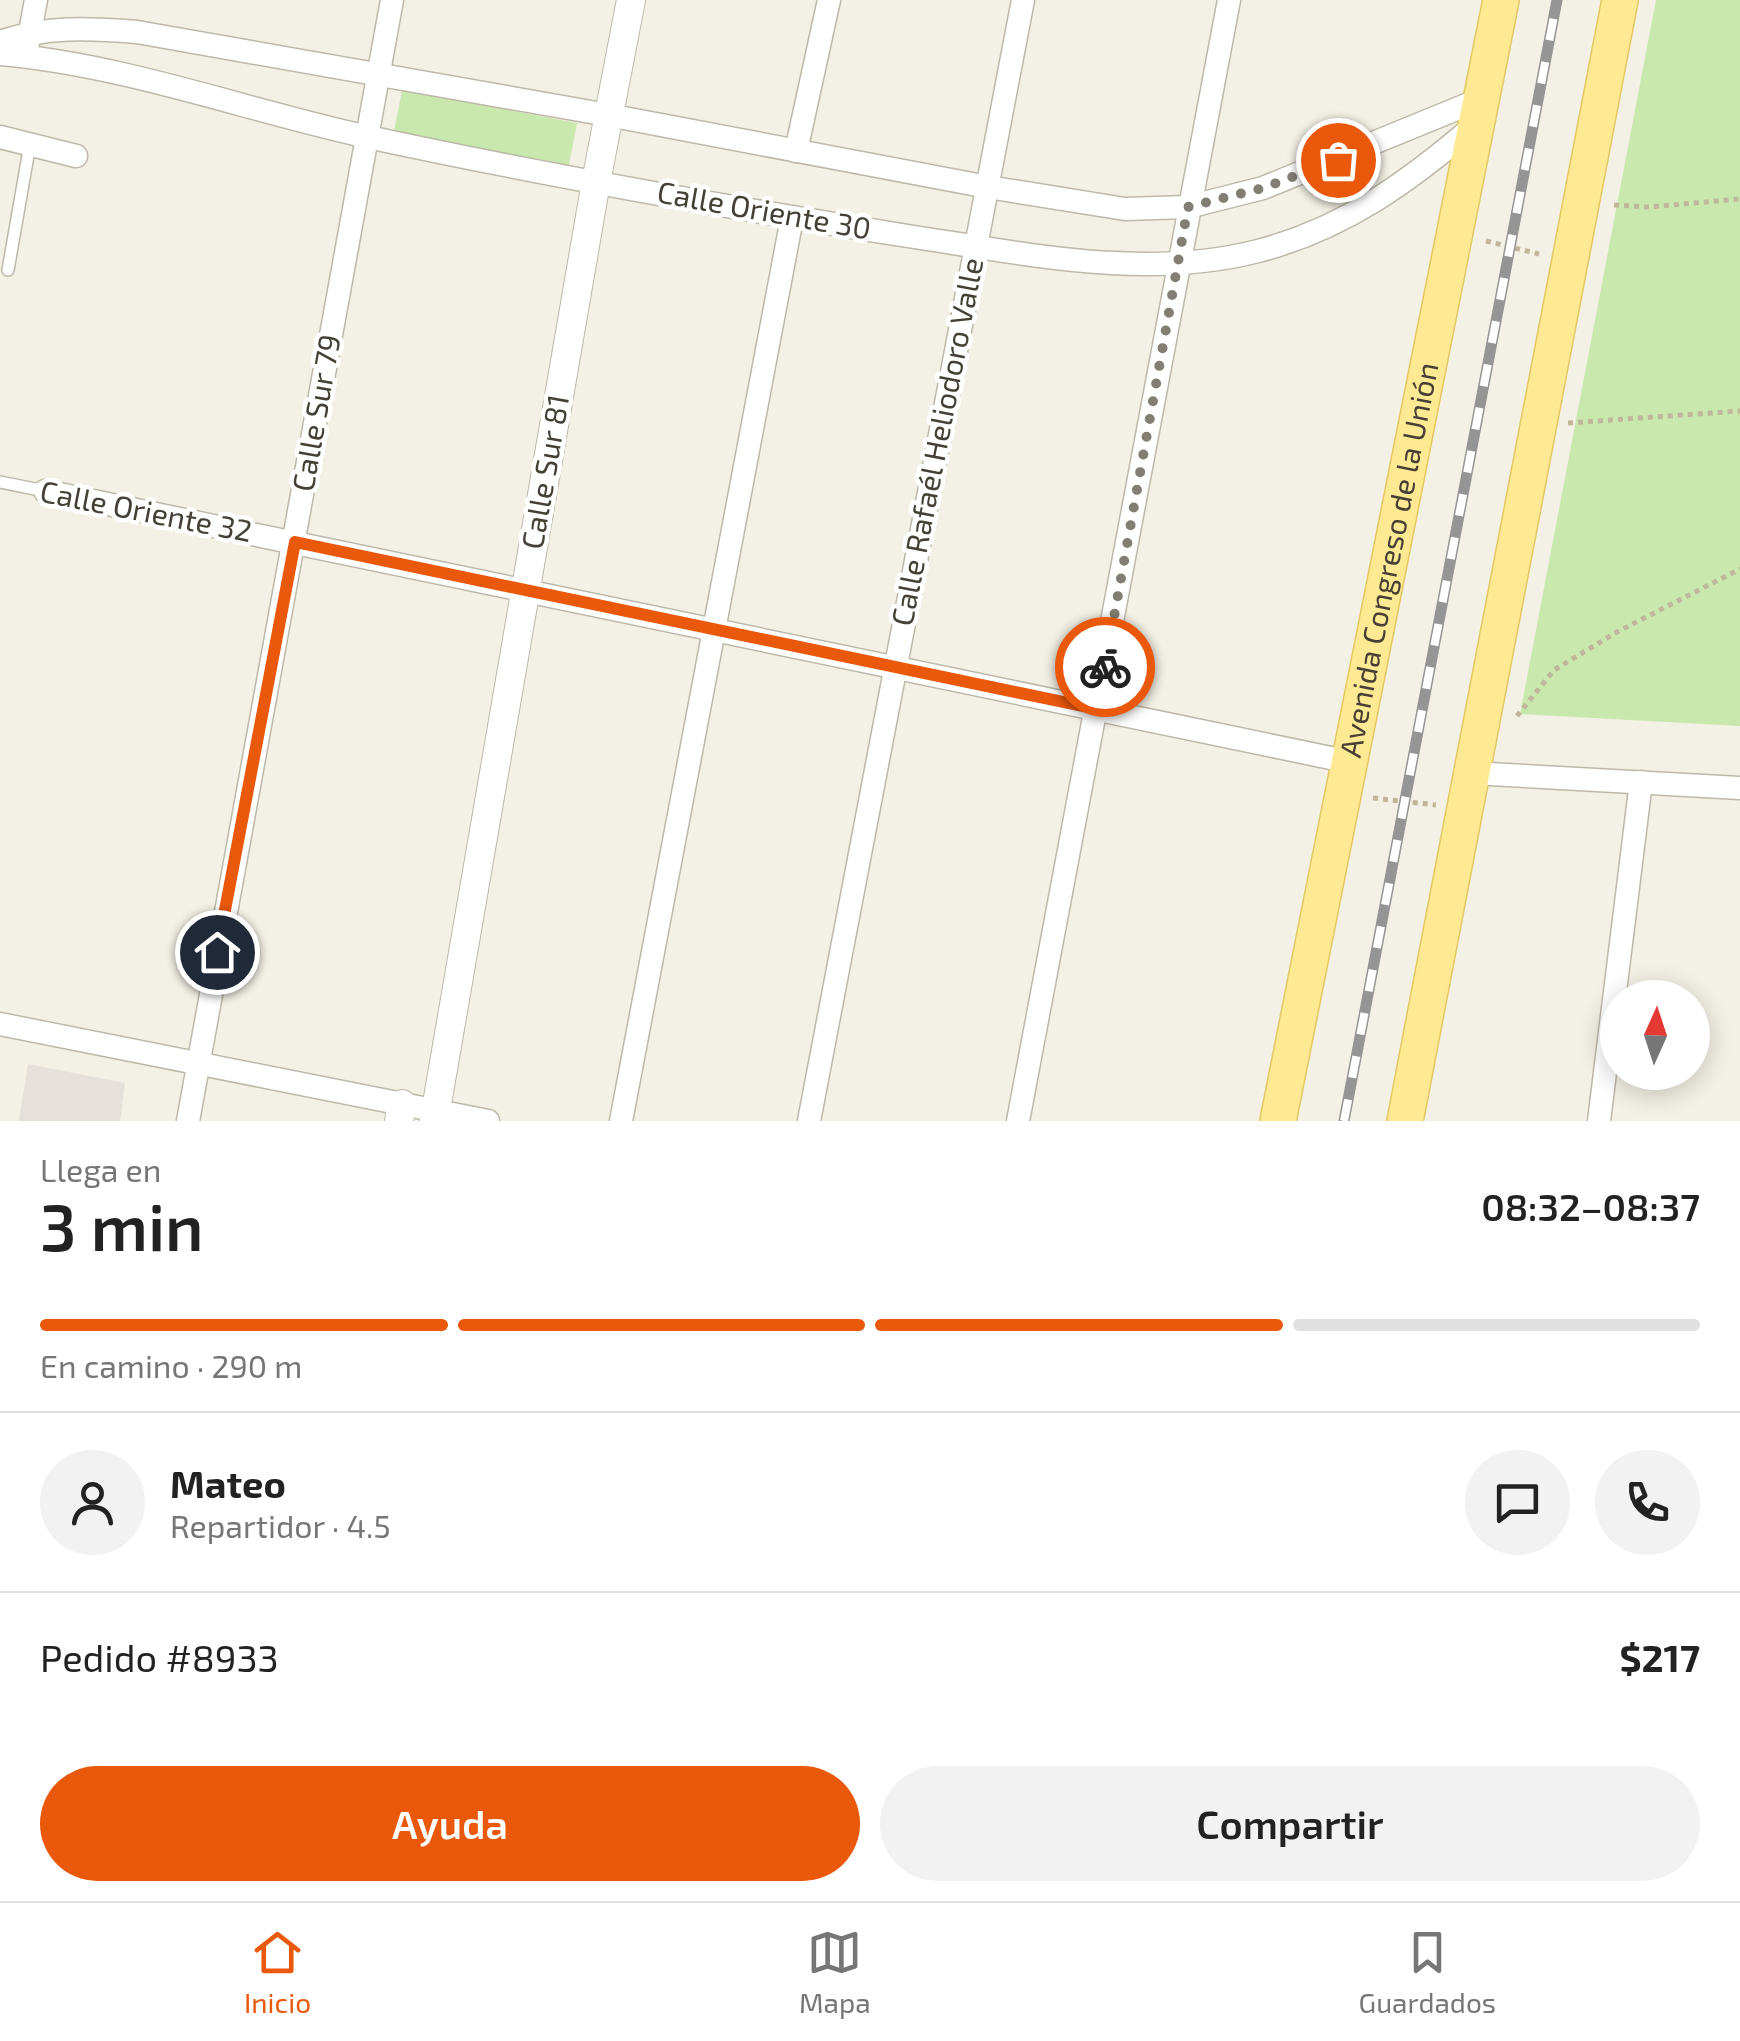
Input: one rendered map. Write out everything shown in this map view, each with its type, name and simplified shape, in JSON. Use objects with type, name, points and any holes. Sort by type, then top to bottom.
[{"type":"main road","name":"Avenida Congreso de la Unión","points":[[1278,1121],[1500,0]]},
{"type":"main road","points":[[1405,1121],[1620,0]]},
{"type":"street","points":[[26,56],[36,0]]},
{"type":"street","name":"Calle Sur 79","points":[[188,1121],[392,0]]},
{"type":"street","name":"Calle Sur 81","points":[[434,1116],[631,0]]},
{"type":"street","points":[[796,151],[829,0]]},
{"type":"street","name":"Calle Rafaél Heliodoro Valle","points":[[810,1121],[1024,0]]},
{"type":"street","points":[[1018,1121],[1230,0]]},
{"type":"street","points":[[0,42],[30,32],[93,28],[137,32],[1094,206],[1125,208],[1188,207],[1263,188],[1478,112]]},
{"type":"street","name":"Calle Oriente 30","points":[[0,54],[100,68],[365,136],[792,218],[1050,256],[1178,265],[1257,252],[1374,203],[1419,174],[1478,112]]},
{"type":"street","points":[[0,137],[76,156]]},
{"type":"street","points":[[621,1121],[792,218]]},
{"type":"street","name":"Calle Oriente 32","points":[[45,491],[1097,709],[1346,779]]},
{"type":"street","points":[[1471,772],[1740,788]]},
{"type":"street","points":[[1599,1121],[1641,782]]},
{"type":"street","points":[[0,1024],[196,1063],[400,1112],[488,1121]]},
{"type":"lane","points":[[8,270],[30,144]]},
{"type":"lane","name":"Calle Oriente 32","points":[[0,482],[45,491]]},
{"type":"path","points":[[1581,202],[1649,207],[1740,199]]},
{"type":"path","points":[[1454,233],[1569,262]]},
{"type":"path","points":[[1538,426],[1740,411]]},
{"type":"path","points":[[1506,728],[1554,670],[1616,632],[1740,569]]},
{"type":"path","points":[[1346,779],[1464,808]]},
{"type":"shaded area","points":[[28,1064],[125,1083],[120,1121],[19,1121]]},
{"type":"green space","points":[[1656,0],[1740,0],[1740,726],[1520,714]]},
{"type":"green space","points":[[402,90],[577,123],[569,165],[394,132]]},
{"type":"railway","points":[[1344,1121],[1557,0]]},
{"type":"way so far","points":[[1105,667],[1188,207],[1263,188],[1338,160]]},
{"type":"route","points":[[217,952],[295,542],[1097,709],[1105,667]]}]
